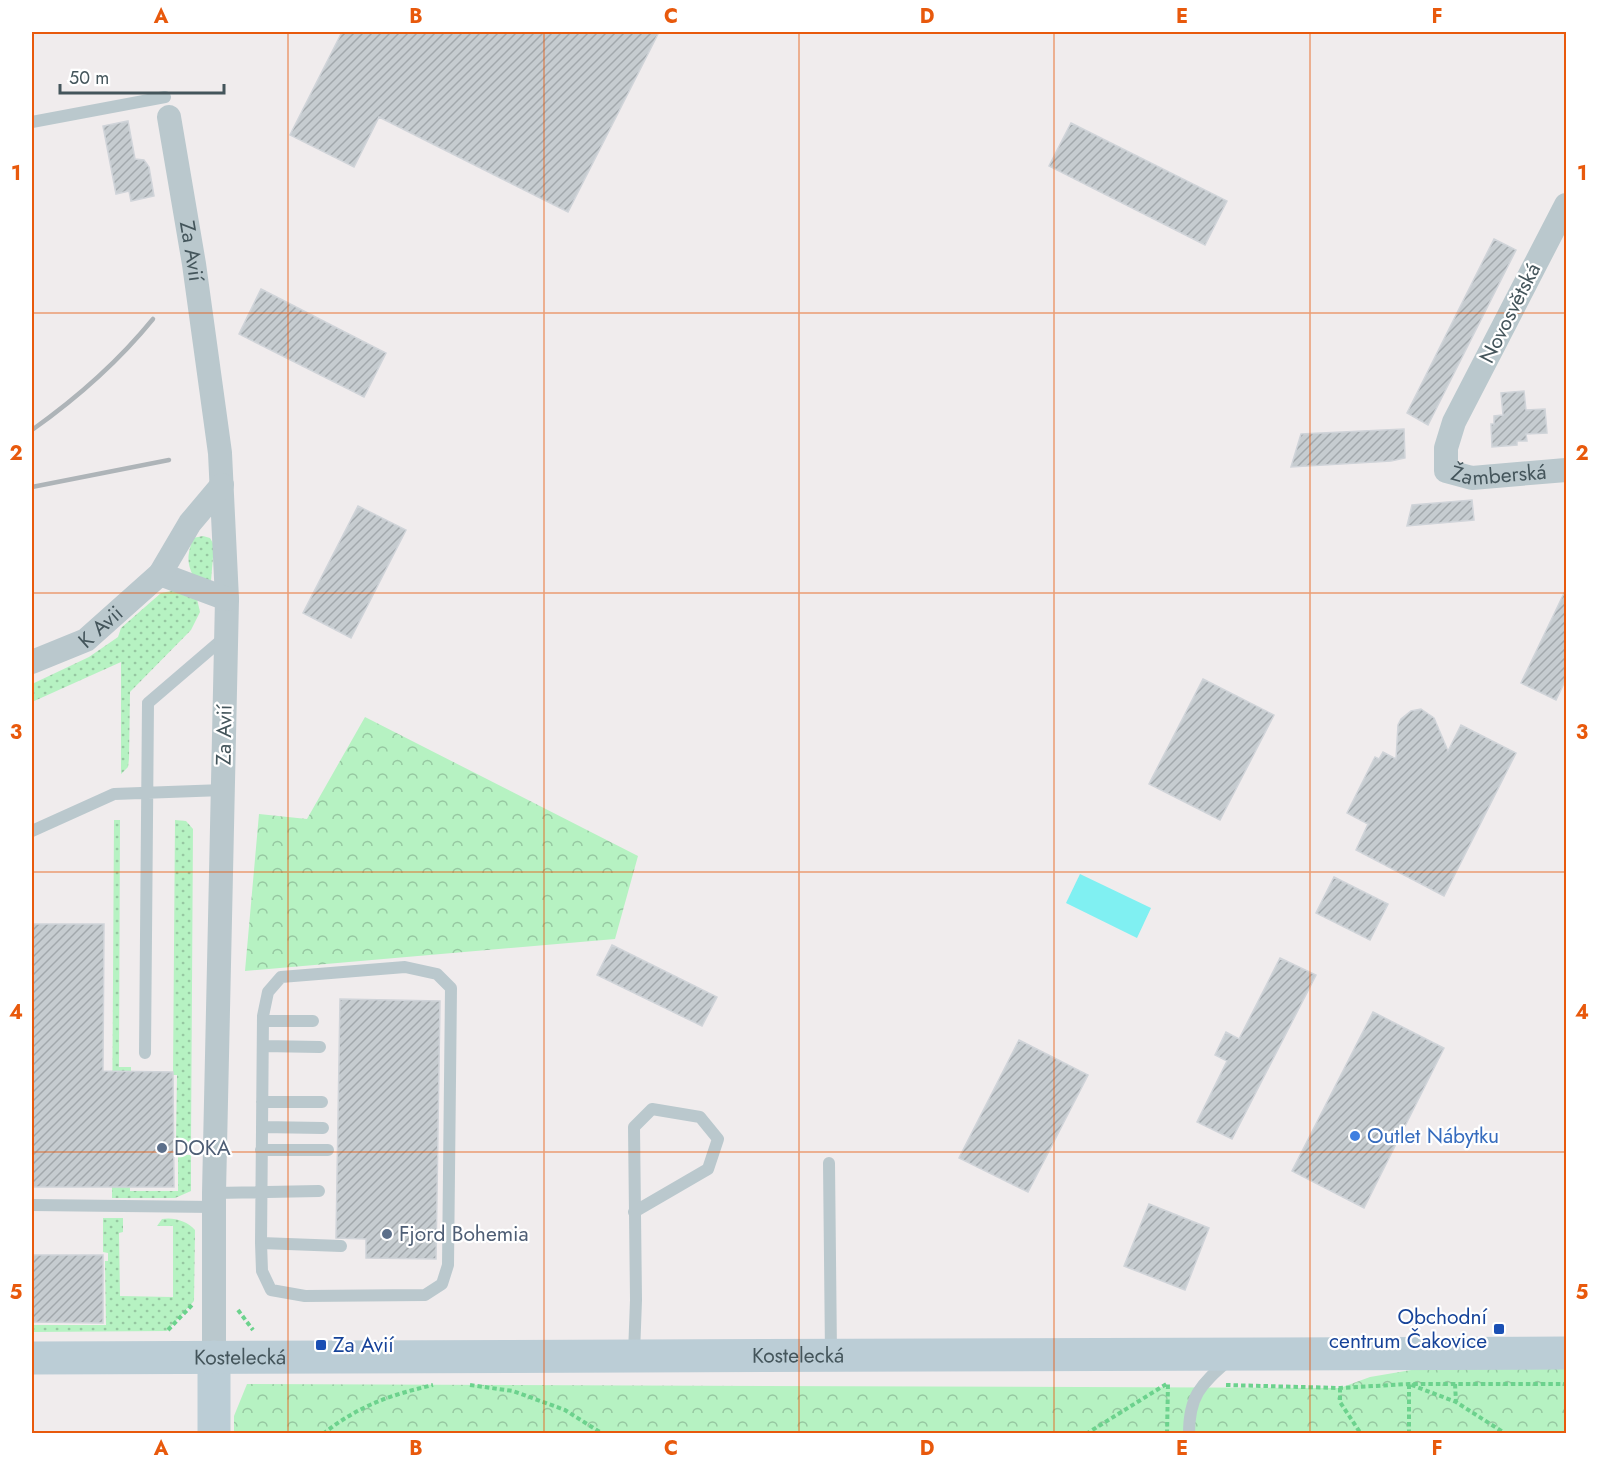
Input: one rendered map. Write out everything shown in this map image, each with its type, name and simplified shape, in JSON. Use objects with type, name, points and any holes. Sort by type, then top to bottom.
[{"type":"street","name":"Za Avií","points":[[167,107],[208,358],[222,485],[227,599],[214,1200],[214,1357]]},
{"type":"street","name":"Novosvětská","points":[[1454,422],[1566,205]]},
{"type":"street","name":"Žamberská","points":[[1454,422],[1446,448],[1446,471],[1472,478],[1566,470]]},
{"type":"street","name":"K Avii","points":[[32,662],[86,640],[160,574],[190,524],[222,485]]},
{"type":"street","points":[[160,574],[227,599]]},
{"type":"street","name":"Kostelecká","points":[[32,1358],[1566,1353]]},
{"type":"street","points":[[214,1357],[214,1434]]},
{"type":"lane","points":[[32,122],[167,107]]},
{"type":"lane","points":[[146,1053],[148,703],[226,636]]},
{"type":"lane","points":[[32,831],[114,794],[223,790]]},
{"type":"lane","points":[[405,967],[437,974],[451,988],[448,1264],[442,1284],[424,1295],[305,1296],[271,1290],[262,1271],[261,1243],[263,1021],[268,992],[281,978],[405,967]]},
{"type":"lane","points":[[263,1021],[313,1021]]},
{"type":"lane","points":[[263,1046],[320,1047]]},
{"type":"lane","points":[[262,1102],[322,1102]]},
{"type":"lane","points":[[633,1355],[636,1300],[634,1212],[634,1127],[652,1109],[700,1117],[718,1139],[708,1169],[634,1212]]},
{"type":"lane","points":[[262,1127],[323,1128]]},
{"type":"lane","points":[[261,1150],[328,1150]]},
{"type":"lane","points":[[829,1163],[831,1355]]},
{"type":"lane","points":[[32,1205],[214,1200],[261,1194],[319,1191]]},
{"type":"lane","points":[[261,1243],[341,1245]]},
{"type":"lane","points":[[1190,1434],[1190,1413],[1201,1385],[1235,1354]]},
{"type":"path","points":[[163,1335],[214,1283]]},
{"type":"path","points":[[236,1305],[249,1326],[260,1335]]},
{"type":"path","points":[[1157,1383],[1340,1388],[1409,1384],[1566,1384]]},
{"type":"path","points":[[1086,1434],[1168,1383]]},
{"type":"path","points":[[1167,1434],[1168,1383]]},
{"type":"path","points":[[323,1434],[344,1417],[395,1394],[437,1384]]},
{"type":"path","points":[[1409,1384],[1409,1434]]},
{"type":"path","points":[[1409,1384],[1456,1402],[1506,1434]]},
{"type":"path","points":[[469,1385],[513,1391],[565,1410],[603,1434]]},
{"type":"path","points":[[1340,1388],[1340,1402],[1361,1434]]},
{"type":"green space","points":[[203,536],[210,538],[214,545],[211,581],[193,576],[189,566],[189,553],[193,538]]},
{"type":"green space","points":[[177,590],[197,599],[200,612],[191,630],[130,692],[129,759],[128,767],[121,774],[121,662],[32,702],[32,684],[89,657],[118,637],[121,628],[161,593]]},
{"type":"green space","points":[[365,717],[638,856],[615,939],[245,971],[259,814],[307,819]]},
{"type":"green space","points":[[114,820],[120,820],[119,1067],[131,1067],[131,1144],[112,1144]]},
{"type":"green space","points":[[175,820],[186,821],[193,829],[191,1144],[186,1144],[186,1141],[176,1141],[177,1075],[173,1075]]},
{"type":"green space","points":[[112,1154],[130,1154],[130,1191],[178,1191],[178,1155],[191,1155],[191,1191],[175,1198],[112,1198]]},
{"type":"green space","points":[[103,1218],[123,1218],[123,1232],[119,1233],[120,1296],[173,1297],[173,1226],[157,1226],[162,1219],[171,1219],[180,1220],[192,1227],[195,1230],[194,1301],[167,1331],[32,1332],[32,1325],[106,1325],[105,1261],[108,1261],[108,1253],[103,1252]]},
{"type":"green space","points":[[1566,1367],[1566,1433],[234,1434],[234,1416],[247,1384],[1340,1388],[1370,1377],[1423,1368]]},
{"type":"water","points":[[1080,874],[1151,908],[1137,938],[1066,903]]},
{"type":"building","points":[[342,32],[659,32],[568,212],[379,117],[354,167],[290,135]]},
{"type":"building","points":[[128,121],[135,159],[144,160],[149,167],[154,196],[131,201],[129,191],[116,194],[103,126]]},
{"type":"building","points":[[1071,123],[1227,201],[1205,245],[1049,166]]},
{"type":"building","points":[[1494,239],[1516,250],[1428,425],[1407,413]]},
{"type":"building","points":[[261,289],[386,353],[364,397],[239,334]]},
{"type":"building","points":[[1524,391],[1526,410],[1545,409],[1547,433],[1526,434],[1527,441],[1517,441],[1517,445],[1492,447],[1491,424],[1494,424],[1494,416],[1503,415],[1501,393]]},
{"type":"building","points":[[1404,429],[1405,458],[1391,461],[1291,467],[1301,434]]},
{"type":"building","points":[[1472,500],[1474,520],[1407,526],[1412,505]]},
{"type":"building","points":[[358,506],[406,530],[351,638],[303,613]]},
{"type":"building","points":[[1566,589],[1566,679],[1556,700],[1521,683]]},
{"type":"building","points":[[1203,679],[1274,715],[1220,820],[1149,784]]},
{"type":"building","points":[[1421,709],[1434,718],[1448,751],[1461,725],[1516,753],[1444,896],[1356,850],[1368,824],[1347,813],[1375,757],[1379,759],[1383,752],[1396,759],[1398,725],[1401,719],[1411,711]]},
{"type":"building","points":[[1334,877],[1388,904],[1370,940],[1316,913]]},
{"type":"building","points":[[32,924],[104,924],[103,1071],[173,1072],[174,1187],[32,1187]]},
{"type":"building","points":[[612,945],[717,997],[702,1026],[597,975]]},
{"type":"building","points":[[1280,958],[1316,975],[1232,1139],[1197,1122],[1227,1061],[1215,1055],[1226,1032],[1239,1039]]},
{"type":"building","points":[[340,999],[440,1001],[436,1259],[366,1258],[366,1239],[336,1238]]},
{"type":"building","points":[[1373,1012],[1444,1048],[1364,1208],[1292,1171]]},
{"type":"building","points":[[1019,1040],[1088,1075],[1028,1192],[959,1158]]},
{"type":"building","points":[[1149,1204],[1209,1228],[1185,1290],[1124,1266]]},
{"type":"building","points":[[32,1255],[103,1255],[103,1323],[32,1322]]},
{"type":"railway","points":[[32,430],[96,379],[153,319]]},
{"type":"railway","points":[[32,487],[169,460]]},
{"type":"place","name":"Outlet Nábytku","points":[[1355,1136]]},
{"type":"place","name":"DOKA","points":[[162,1148]]},
{"type":"place","name":"Fjord Bohemia","points":[[387,1234]]},
{"type":"place","name":"Obchodní centrum Čakovice","points":[[1499,1329]]},
{"type":"place","name":"Za Avií","points":[[321,1345]]}]
